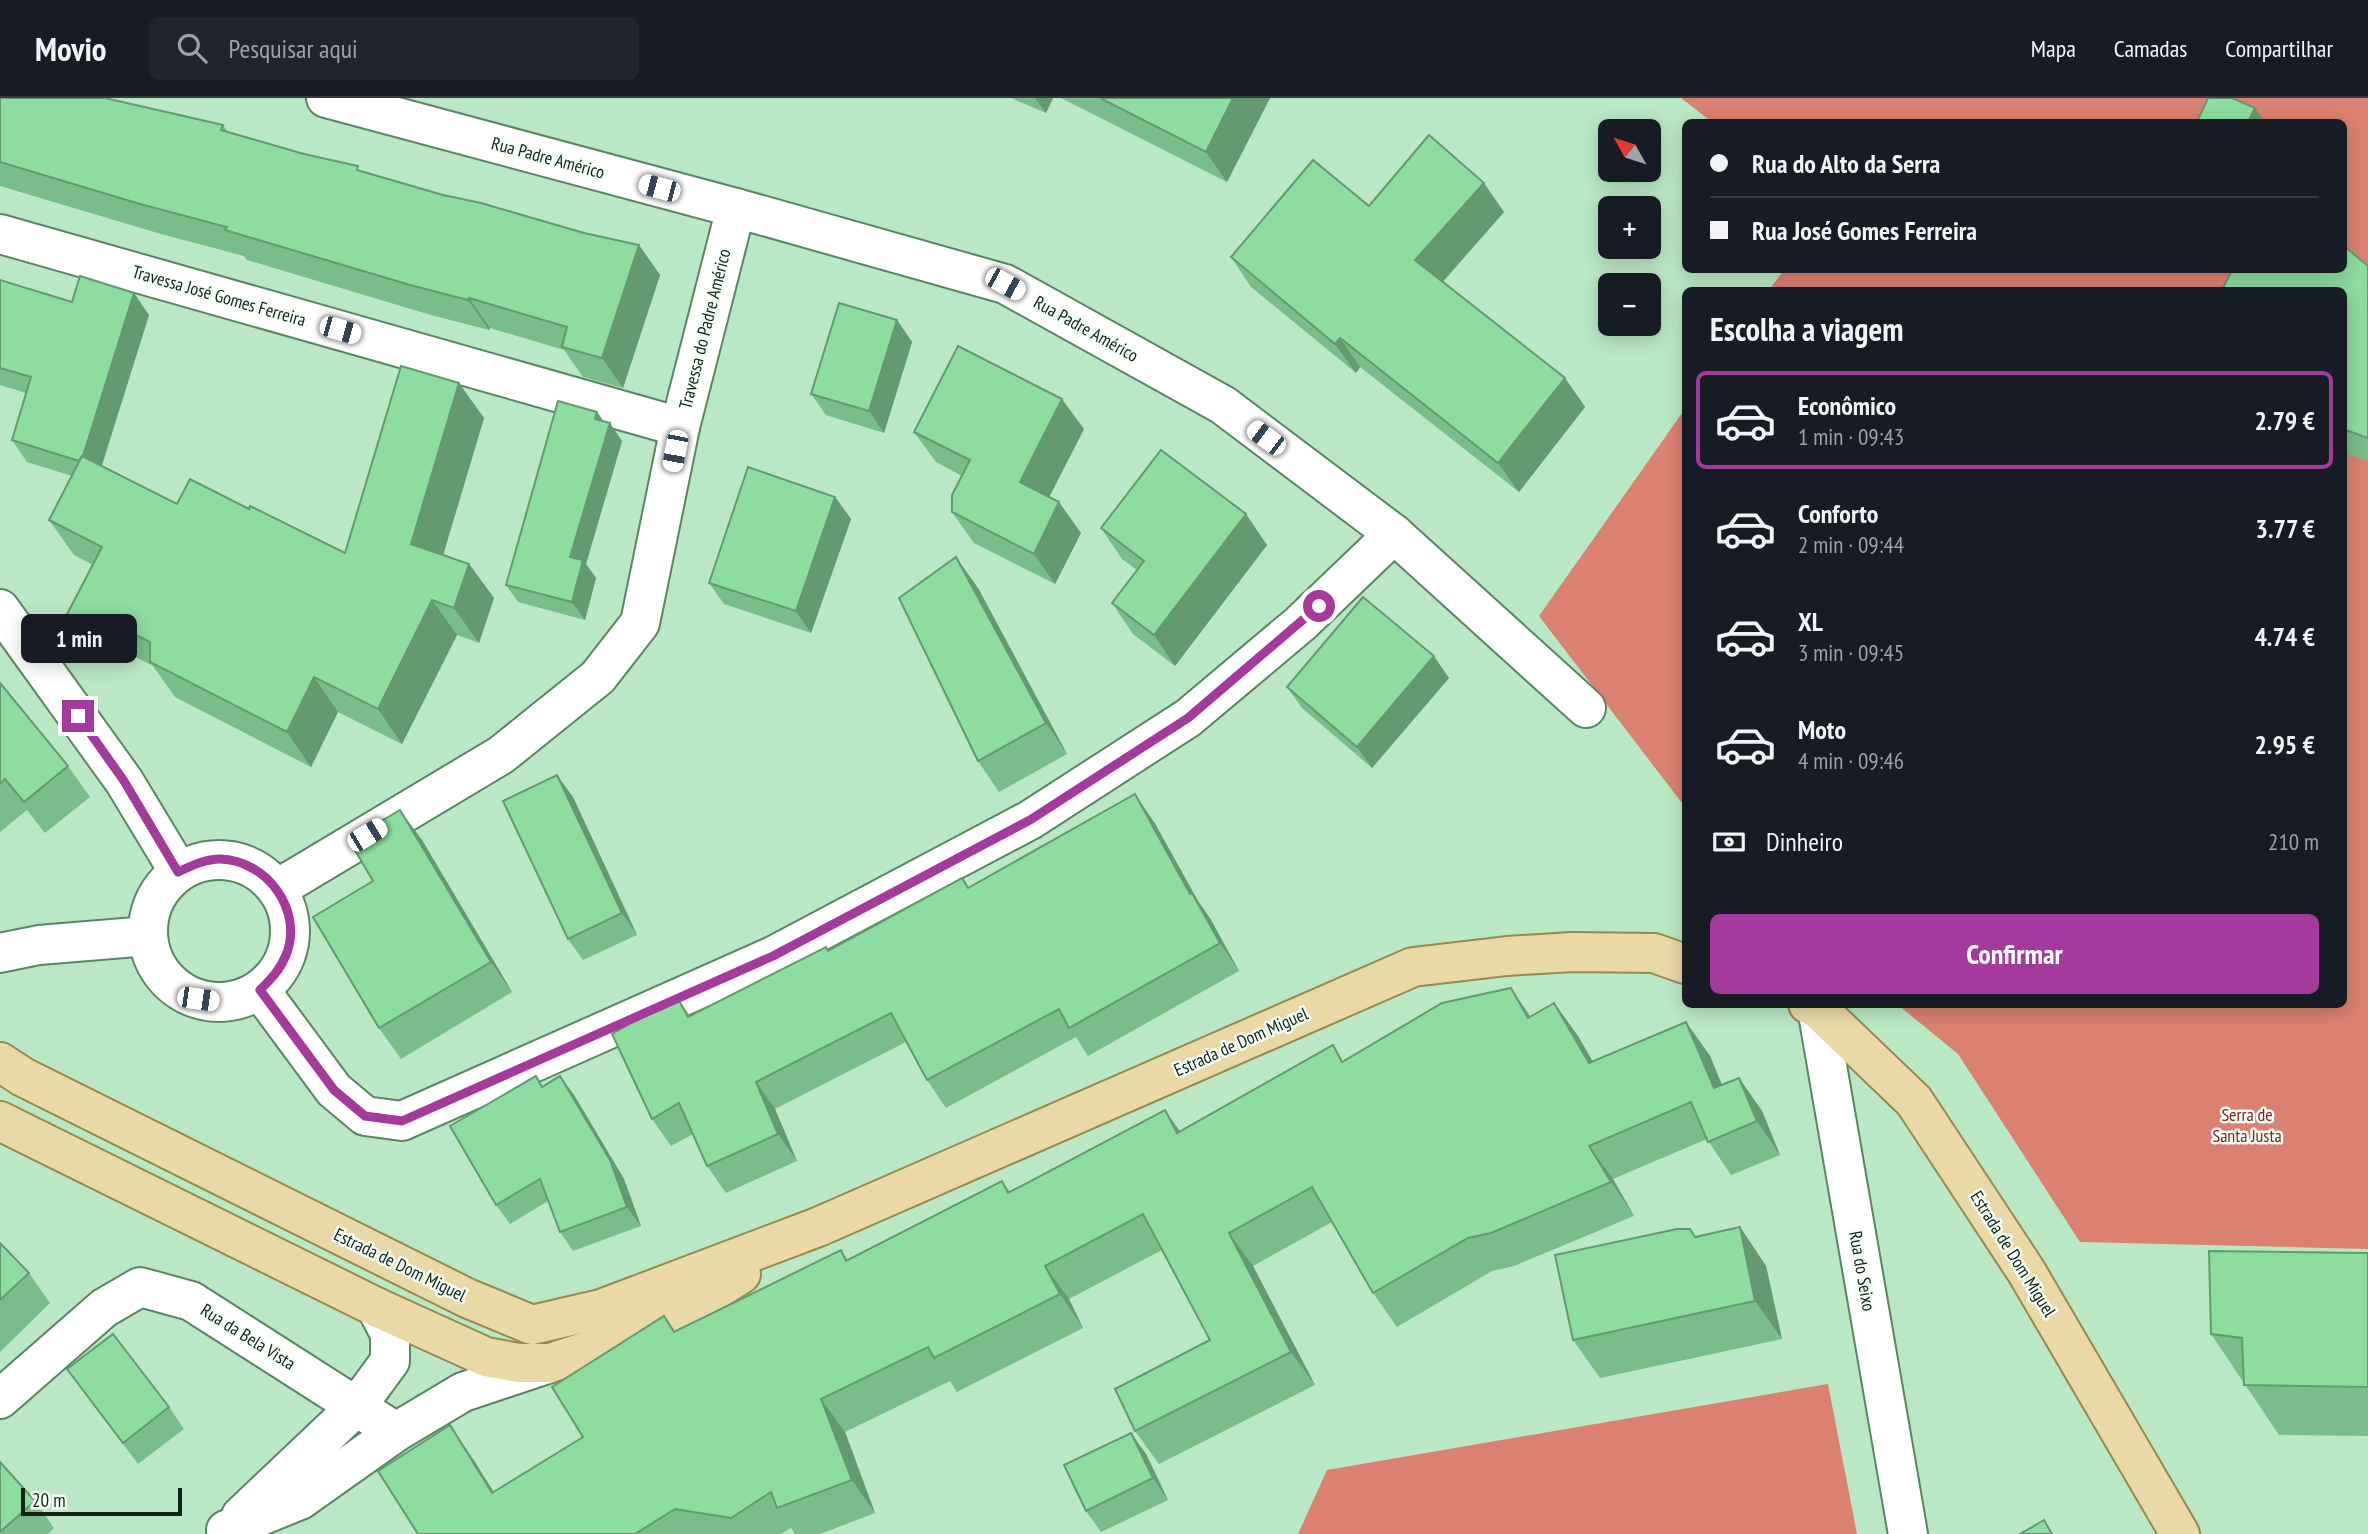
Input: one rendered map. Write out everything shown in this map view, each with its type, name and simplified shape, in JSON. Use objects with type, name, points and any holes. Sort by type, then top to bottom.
[{"type":"main road","name":"Estrada de Dom Miguel","points":[[0,1062],[23,1077],[454,1292],[532,1325],[601,1309],[818,1227],[1413,967],[1507,956],[1572,952],[1654,953],[1682,963]]},
{"type":"main road","name":"Estrada de Dom Miguel","points":[[1815,1008],[1914,1101],[2026,1271],[2180,1534]]},
{"type":"main road","name":"Estrada de Dom Miguel","points":[[0,1121],[376,1307],[486,1357],[519,1363],[550,1363],[651,1330],[818,1227]]},
{"type":"street","name":"Rua Padre Américo","points":[[326,98],[736,208],[1005,284],[1223,405],[1394,534],[1586,708]]},
{"type":"street","name":"Travessa do Padre Américo","points":[[277,889],[501,755],[598,677],[640,623],[680,426],[736,208]]},
{"type":"street","name":"Travessa José Gomes Ferreira","points":[[0,234],[680,426]]},
{"type":"street","points":[[260,990],[334,1090],[365,1116],[402,1121],[773,956],[1030,820],[1188,718],[1300,624],[1394,534]]},
{"type":"street","points":[[0,609],[124,781],[178,872]]},
{"type":"street","points":[[220,859],[242,863],[262,873],[277,889],[288,909],[291,932],[287,954],[276,974],[260,990],[241,999],[220,1002],[198,999],[179,990],[163,976],[153,957],[148,936],[150,911],[161,889],[178,872],[199,863],[220,859]]},
{"type":"street","points":[[0,953],[39,945],[148,936]]},
{"type":"street","name":"Rua do Seixo","points":[[1813,1008],[1908,1534]]},
{"type":"street","name":"Rua da Bela Vista","points":[[0,1399],[104,1308],[141,1287],[191,1301],[396,1432]]},
{"type":"street","name":"Estrada de Dom Miguel","points":[[224,1532],[357,1406],[390,1361],[390,1334],[376,1307]]},
{"type":"street","name":"Estrada de Dom Miguel","points":[[224,1532],[300,1500],[396,1432],[463,1392],[550,1363]]},
{"type":"green space","name":"Serra de Santa Justa","points":[[1681,98],[2368,98],[2368,1249],[2080,1242],[1958,1054],[1902,1008],[2347,1008],[2347,287],[1771,287],[1782,273],[2347,273],[2347,119],[1708,119]]},
{"type":"green space","points":[[1682,413],[1682,803],[1539,616]]},
{"type":"green space","points":[[1828,1384],[1857,1534],[1298,1534],[1327,1470]]},
{"type":"building","points":[[0,98],[105,98],[223,125],[221,130],[304,154],[358,166],[357,170],[443,195],[639,245],[602,358],[562,347],[567,327],[469,298],[468,300],[410,285],[225,230],[227,227],[0,162]]},
{"type":"building","points":[[1100,98],[1233,98],[1206,152]]},
{"type":"building","points":[[2208,98],[2232,98],[2255,108],[2250,119],[2198,119]]},
{"type":"building","points":[[1429,135],[1484,183],[1415,260],[1565,378],[1498,463],[1340,338],[1335,344],[1231,257],[1313,160],[1369,206]]},
{"type":"building","points":[[2347,248],[2368,266],[2368,438],[2347,430],[2347,287],[2224,287],[2230,273],[2347,273]]},
{"type":"building","points":[[80,276],[134,293],[83,456],[79,461],[12,440],[31,377],[0,368],[0,280],[72,302]]},
{"type":"building","points":[[839,303],[897,320],[869,411],[811,394]]},
{"type":"building","points":[[958,346],[1062,399],[1020,482],[1059,502],[1034,554],[952,512],[952,495],[970,460],[914,432]]},
{"type":"building","points":[[401,366],[459,383],[411,544],[469,564],[454,608],[432,600],[378,709],[314,677],[287,732],[150,662],[150,642],[109,621],[63,622],[102,547],[49,520],[82,456],[177,504],[190,479],[345,553]]},
{"type":"building","points":[[558,401],[597,412],[595,419],[610,423],[570,557],[583,560],[572,602],[506,585]]},
{"type":"building","points":[[1161,450],[1246,514],[1154,635],[1112,603],[1144,561],[1101,528]]},
{"type":"building","points":[[748,467],[835,497],[796,611],[709,583]]},
{"type":"building","points":[[956,557],[1046,723],[978,761],[899,598]]},
{"type":"building","points":[[1363,597],[1434,656],[1357,747],[1287,687]]},
{"type":"building","points":[[0,683],[68,766],[24,802],[5,779],[0,784]]},
{"type":"building","points":[[557,775],[622,913],[568,939],[503,801]]},
{"type":"building","points":[[1135,794],[1220,943],[1069,1028],[1059,1009],[927,1080],[891,1013],[756,1082],[778,1134],[707,1166],[679,1103],[652,1119],[612,1034],[677,997],[688,1017],[826,947],[828,951],[962,878],[968,888]]},
{"type":"building","points":[[400,810],[491,962],[379,1028],[313,917],[373,881],[349,840]]},
{"type":"building","points":[[1511,988],[1528,1018],[1554,1003],[1589,1063],[1686,1022],[1714,1088],[1739,1078],[1757,1121],[1708,1142],[1691,1102],[1589,1146],[1611,1182],[1491,1233],[1468,1238],[1373,1293],[1312,1187],[1229,1233],[1291,1352],[1135,1431],[1115,1389],[1210,1340],[1143,1214],[1045,1266],[1060,1294],[934,1358],[928,1347],[821,1399],[852,1480],[777,1508],[771,1492],[731,1518],[675,1509],[635,1534],[418,1534],[378,1471],[450,1425],[492,1493],[583,1437],[552,1387],[664,1316],[674,1332],[841,1250],[846,1261],[1002,1181],[1008,1193],[1165,1110],[1177,1133],[1333,1045],[1342,1062],[1442,1003]]},
{"type":"building","points":[[536,1076],[542,1087],[560,1076],[610,1160],[627,1207],[560,1232],[540,1179],[496,1205],[450,1126]]},
{"type":"building","points":[[1740,1227],[1755,1301],[1573,1340],[1555,1255],[1677,1229],[1690,1229],[1695,1237]]},
{"type":"building","points":[[0,1243],[29,1273],[0,1300]]},
{"type":"building","points":[[2209,1251],[2368,1253],[2368,1387],[2244,1385],[2242,1338],[2211,1334]]},
{"type":"building","points":[[113,1334],[169,1407],[123,1443],[67,1369]]},
{"type":"building","points":[[1131,1433],[1153,1478],[1086,1511],[1064,1465]]},
{"type":"building","points":[[0,1462],[35,1501],[0,1532]]},
{"type":"building","points":[[2044,1520],[2052,1534],[2020,1534]]},
{"type":"route","points":[[78,716],[124,781],[178,872],[199,863],[220,859],[242,863],[262,873],[277,889],[288,909],[291,932],[287,954],[276,974],[260,990],[334,1090],[365,1116],[402,1121],[773,956],[1030,820],[1188,718],[1319,606]]}]
